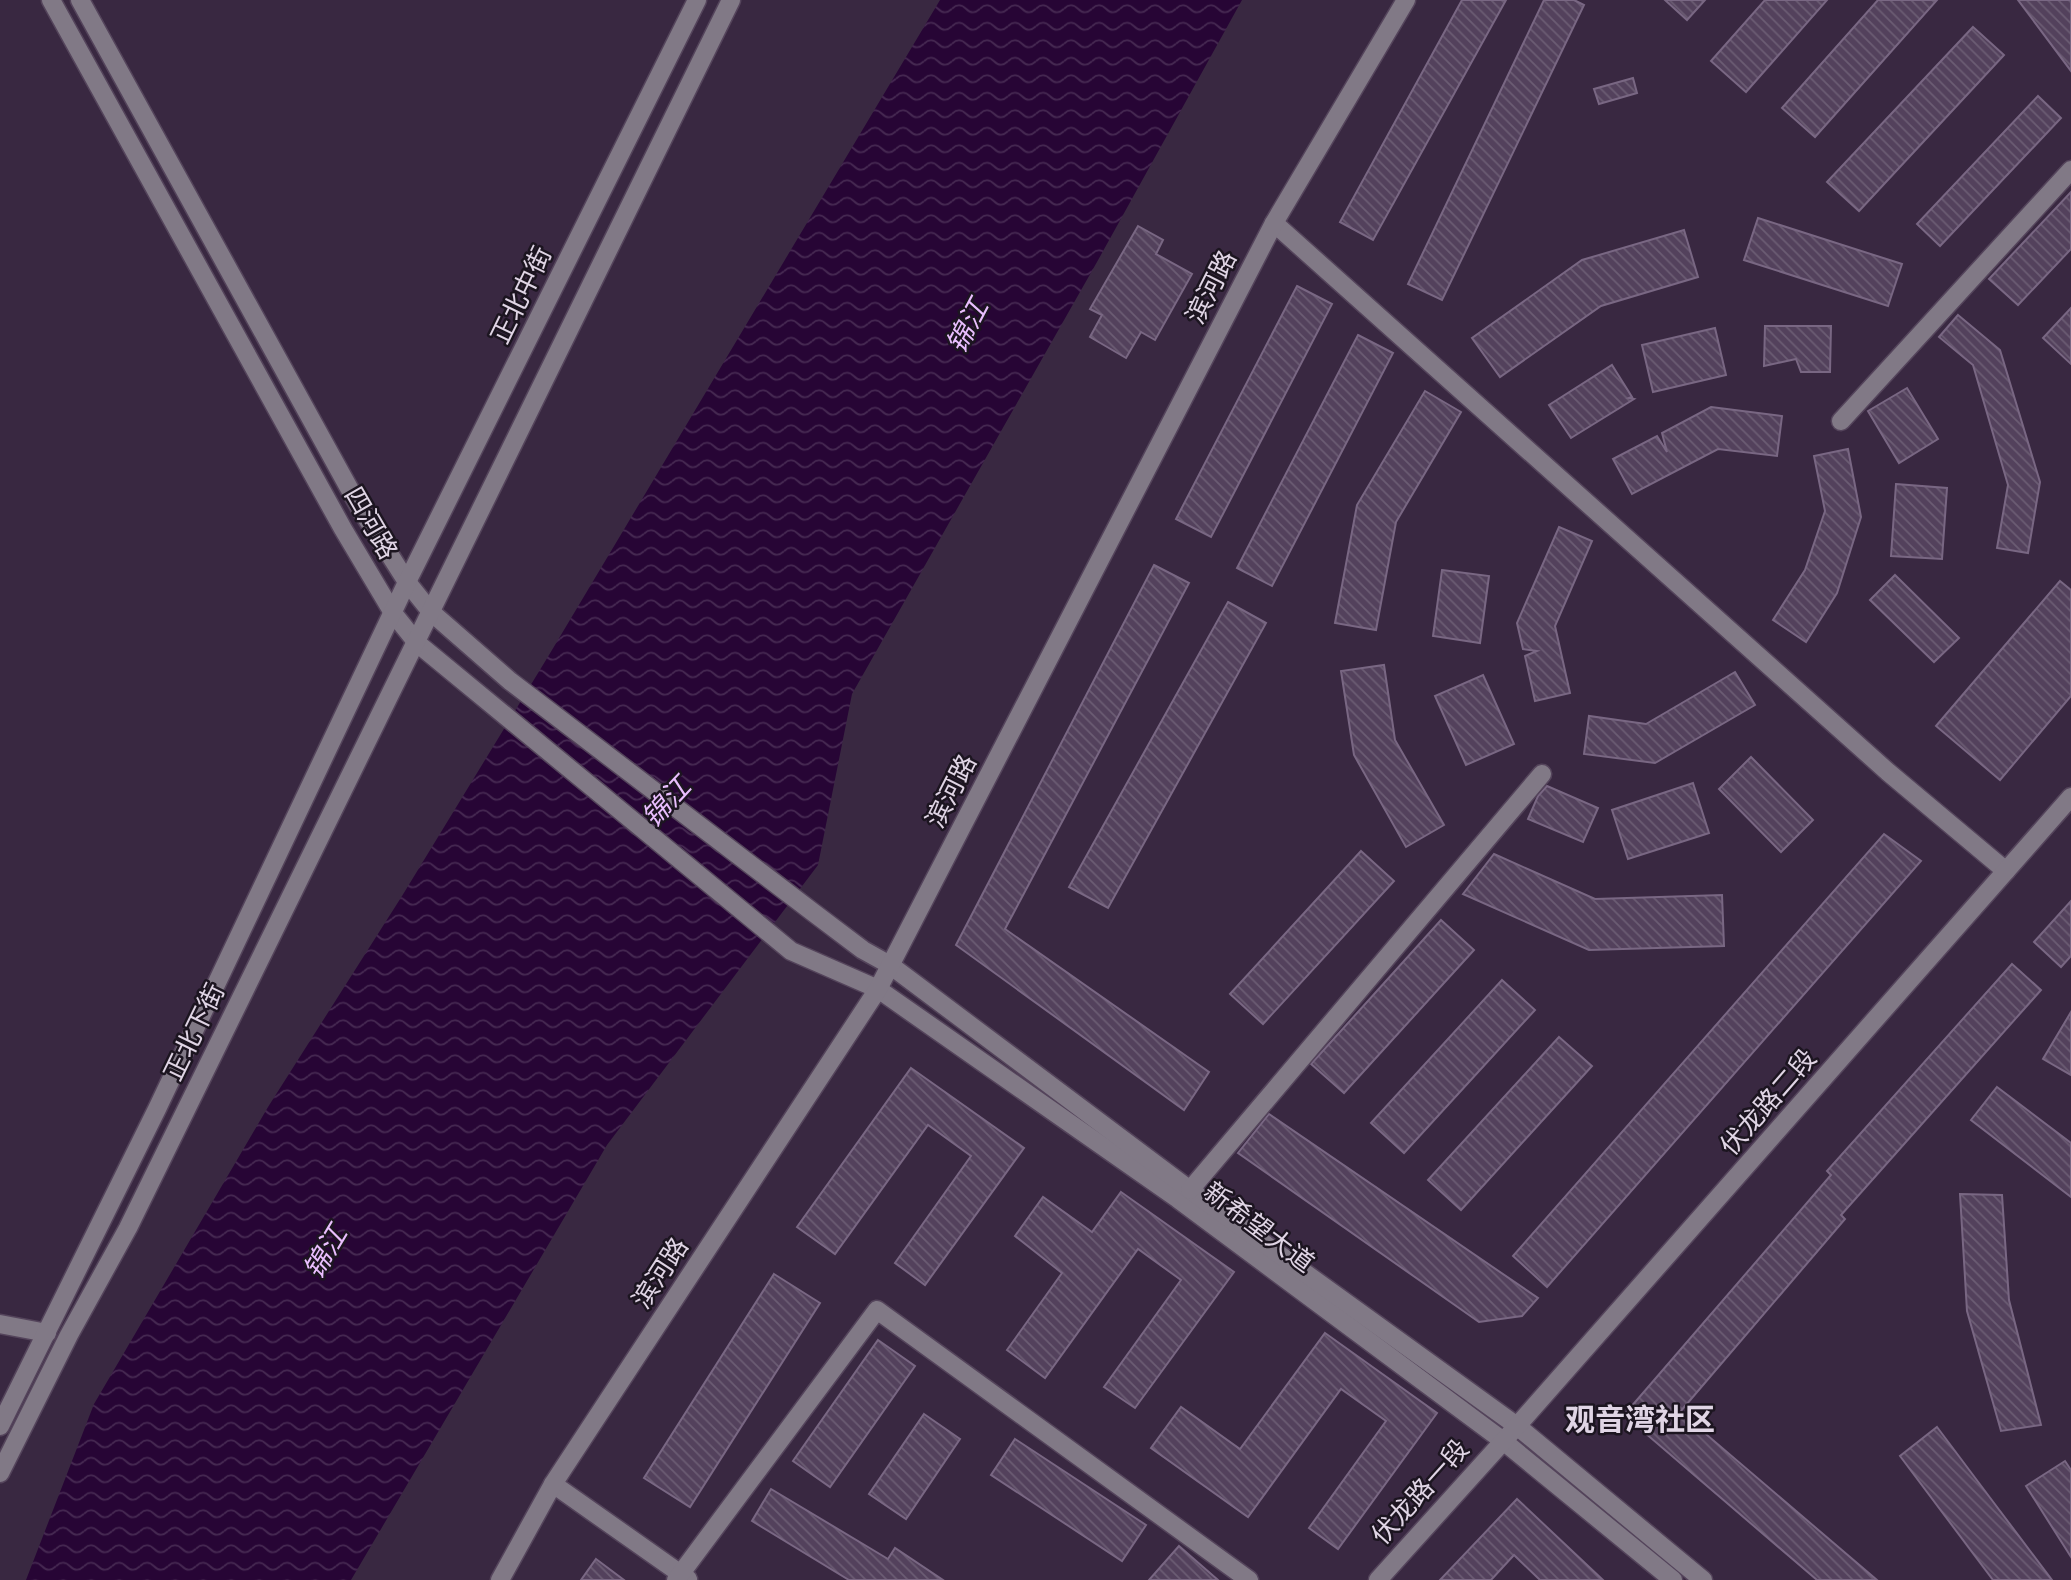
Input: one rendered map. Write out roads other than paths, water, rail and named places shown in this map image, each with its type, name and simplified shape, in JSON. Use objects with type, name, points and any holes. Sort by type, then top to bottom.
[{"type":"street","name":"四河路","points":[[51,0],[343,529],[393,613],[417,643],[791,951]]},
{"type":"street","name":"四河路","points":[[80,0],[360,508],[407,582],[431,612],[510,681],[863,950],[890,965],[1190,1190],[1517,1426],[1703,1580]]},
{"type":"street","name":"正北中街","points":[[393,613],[697,0]]},
{"type":"street","points":[[431,612],[731,0]]},
{"type":"street","name":"滨河路","points":[[500,1580],[553,1484],[878,989],[1274,223],[1406,0]]},
{"type":"street","points":[[1841,421],[2071,170]]},
{"type":"street","points":[[1274,223],[1888,772],[2006,872]]},
{"type":"street","name":"正北下街","points":[[0,1473],[69,1335],[128,1228],[431,612]]},
{"type":"street","name":"正北下街","points":[[0,1426],[157,1109],[393,613]]},
{"type":"street","points":[[1190,1190],[1542,774]]},
{"type":"street","name":"伏龙路二段","points":[[1502,1440],[2071,797]]},
{"type":"street","name":"新希望大道","points":[[791,951],[878,989],[1178,1199],[1502,1440],[1672,1580]]},
{"type":"street","points":[[553,1484],[682,1578],[877,1310],[1249,1580]]},
{"type":"street","points":[[0,1324],[47,1333]]},
{"type":"street","name":"伏龙路一段","points":[[1378,1580],[1502,1440]]},
{"type":"water","name":"锦江","points":[[940,0],[1242,0],[852,694],[818,865],[607,1145],[351,1580],[26,1580],[94,1404],[268,1107],[402,896],[549,655]]},
{"type":"district","name":"观音湾社区","points":[[1640,1420]]}]
